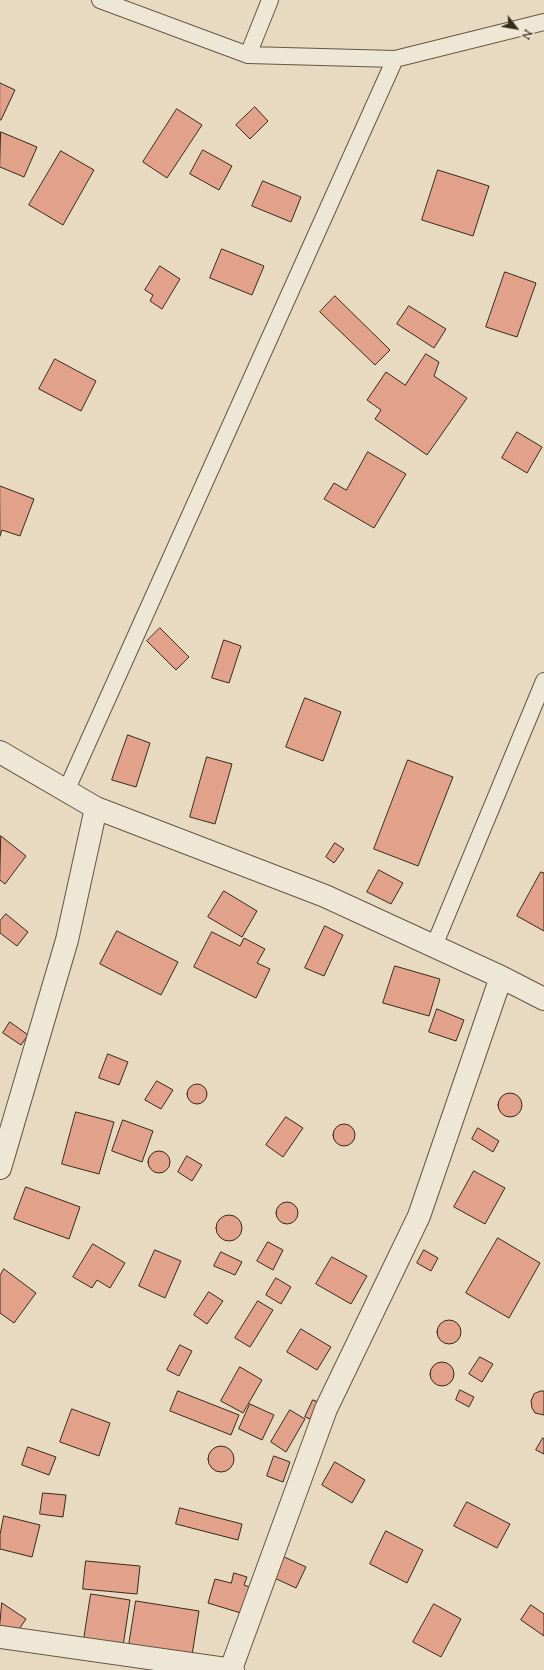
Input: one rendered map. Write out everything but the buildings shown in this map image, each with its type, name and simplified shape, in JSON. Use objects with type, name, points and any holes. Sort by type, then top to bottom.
[{"type":"street","points":[[0,752],[96,808],[324,896],[501,977],[544,999]]},
{"type":"street","points":[[0,1168],[66,940],[96,808]]},
{"type":"street","points":[[0,1637],[232,1670],[326,1409],[419,1216],[501,977]]},
{"type":"lane","points":[[100,0],[248,55],[395,58],[544,22]]},
{"type":"lane","points":[[248,55],[270,0]]},
{"type":"lane","points":[[66,791],[395,58]]},
{"type":"lane","points":[[434,946],[544,681]]}]
